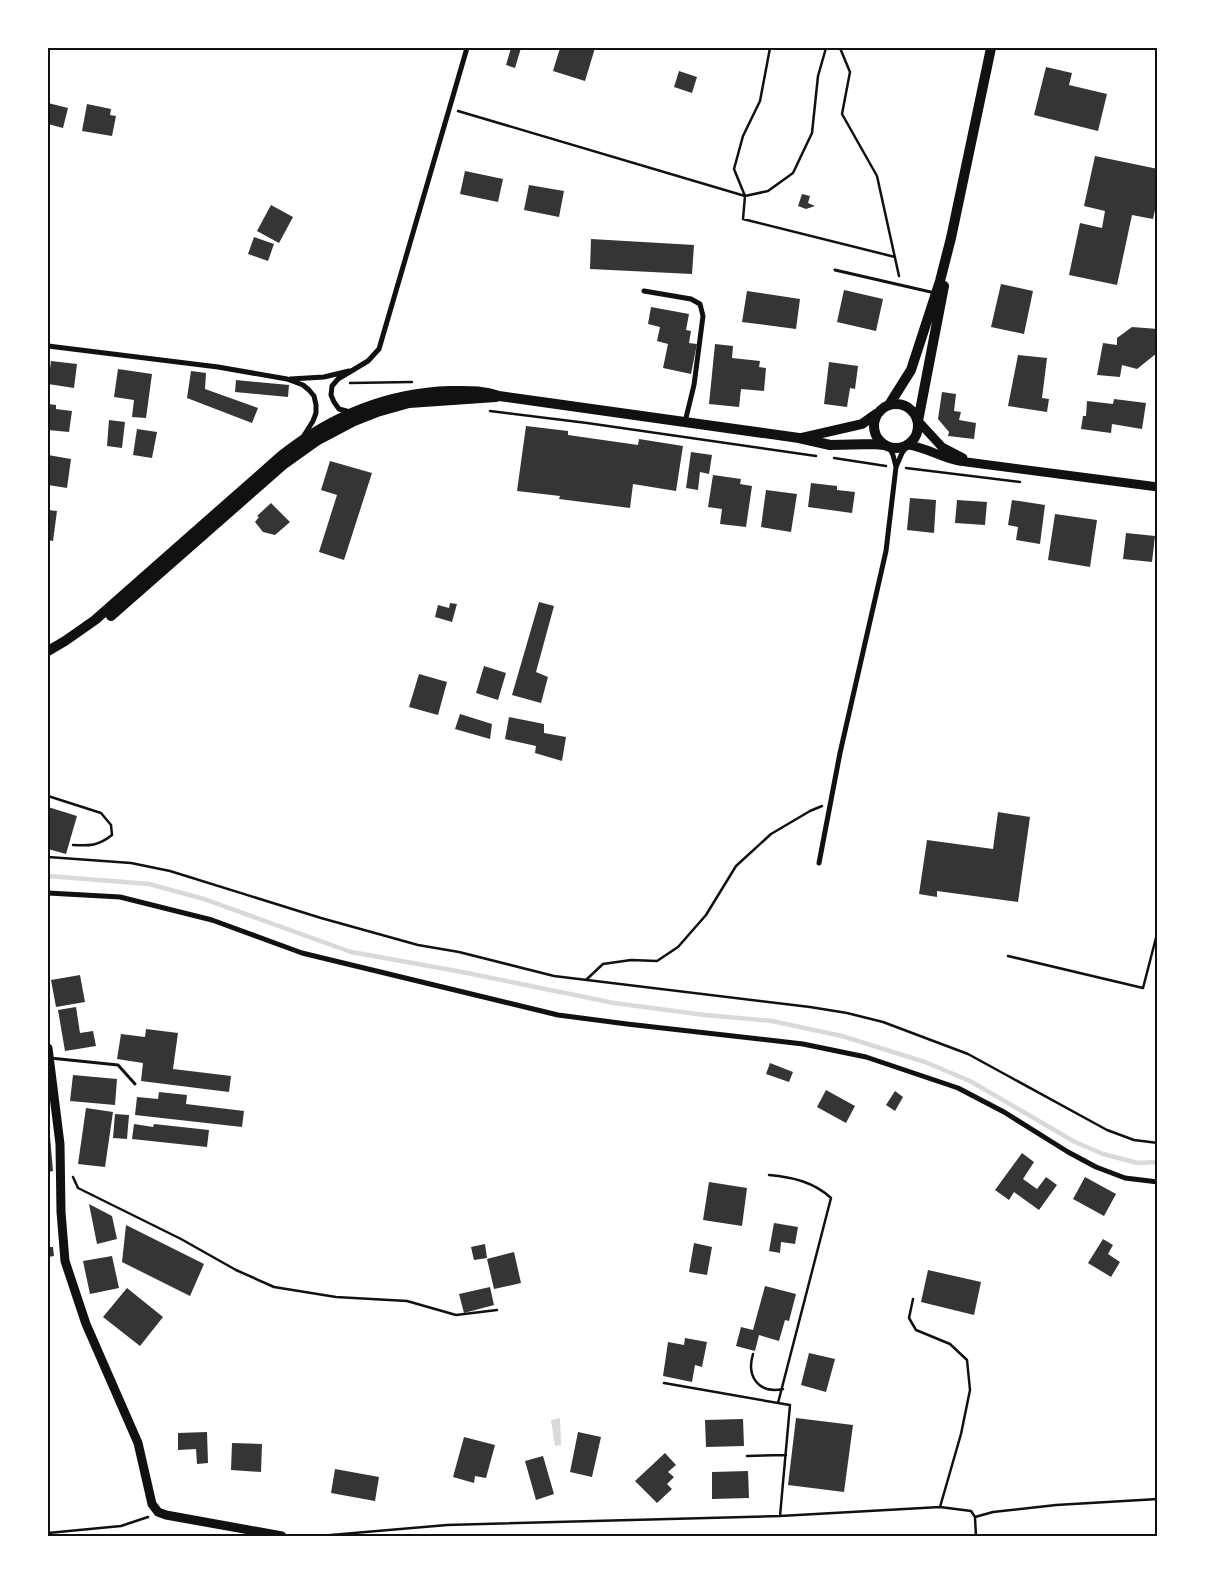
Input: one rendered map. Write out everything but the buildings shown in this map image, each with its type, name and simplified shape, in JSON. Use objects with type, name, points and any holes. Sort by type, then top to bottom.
[{"type":"main road","points":[[48,651],[96,620],[301,440],[329,422],[371,404],[435,392],[473,390],[499,396],[799,438],[830,445],[874,444],[901,448],[908,445],[915,438],[918,431],[918,421],[937,328],[951,238],[991,48]]},
{"type":"main road","points":[[799,438],[862,424],[889,404],[911,370],[936,293],[951,238]]},
{"type":"main road","points":[[48,658],[110,617],[283,465],[318,440],[354,421],[409,403],[499,396]]},
{"type":"main road","points":[[889,404],[898,403],[906,406],[914,412],[918,421]]},
{"type":"main road","points":[[877,414],[874,428],[877,438],[886,446]]},
{"type":"street","points":[[350,412],[339,409],[334,402],[331,395],[332,386],[338,379],[368,361],[379,349],[467,48]]},
{"type":"street","points":[[644,291],[691,299],[698,302],[702,308],[703,321],[695,380],[684,423]]},
{"type":"street","points":[[48,346],[218,367],[287,379],[303,385],[314,396],[316,405],[314,421],[301,440]]},
{"type":"street","points":[[287,379],[324,377],[354,370]]},
{"type":"street","points":[[918,421],[933,440],[942,447],[958,456],[977,463]]},
{"type":"street","points":[[819,863],[842,743],[888,545],[896,467],[902,452],[908,445],[947,459],[1158,487]]},
{"type":"street","points":[[886,446],[893,455],[896,467]]},
{"type":"street","points":[[48,893],[120,897],[212,920],[302,952],[558,1015],[803,1044],[866,1057],[958,1088],[1004,1112],[1096,1167],[1125,1178],[1158,1182]]},
{"type":"street","points":[[48,1048],[60,1144],[61,1212],[65,1261],[86,1324],[138,1443],[152,1504],[158,1512],[166,1515],[282,1536]]},
{"type":"lane","points":[[835,270],[936,293]]},
{"type":"lane","points":[[49,1058],[118,1066],[135,1084]]},
{"type":"path","points":[[770,48],[760,101],[743,136],[734,169],[745,196],[743,219],[895,257]]},
{"type":"path","points":[[450,108],[745,196],[768,191],[793,172],[812,133],[818,76],[826,48]]},
{"type":"path","points":[[840,48],[850,72],[842,114],[877,176],[901,285]]},
{"type":"path","points":[[345,375],[349,382],[353,384],[419,382]]},
{"type":"path","points":[[48,796],[101,812],[111,825],[112,836],[101,844],[74,845]]},
{"type":"path","points":[[586,980],[603,964],[631,960],[657,961],[678,948],[706,915],[736,866],[771,834],[810,811],[830,803]]},
{"type":"path","points":[[48,857],[131,863],[170,871],[285,908],[418,945],[459,952],[554,976],[810,1007],[883,1022],[968,1054],[1107,1130],[1134,1140],[1158,1143]]},
{"type":"path","points":[[1008,956],[1142,988],[1158,930]]},
{"type":"path","points":[[70,1171],[78,1188],[181,1239],[236,1270],[274,1287],[336,1296],[407,1301],[456,1315],[497,1310]]},
{"type":"path","points":[[769,1175],[784,1176],[808,1183],[822,1190],[831,1198],[778,1404]]},
{"type":"path","points":[[913,1299],[909,1318],[916,1330],[950,1344],[967,1360],[970,1390],[961,1434],[940,1507]]},
{"type":"path","points":[[753,1354],[750,1363],[752,1374],[758,1384],[772,1391],[783,1389]]},
{"type":"path","points":[[664,1383],[778,1404],[790,1404],[780,1516]]},
{"type":"path","points":[[747,1456],[786,1456]]},
{"type":"path","points":[[975,1517],[993,1512],[1056,1505],[1158,1499]]},
{"type":"path","points":[[319,1536],[447,1525],[780,1516],[940,1507],[971,1511],[975,1517],[976,1536]]},
{"type":"path","points":[[48,1532],[121,1526],[158,1512]]},
{"type":"shaded area","points":[[560,1418],[561,1445],[555,1446],[551,1420]]},
{"type":"waterway","points":[[48,876],[149,884],[204,899],[351,952],[457,971],[614,1003],[705,1015],[772,1021],[842,1036],[925,1062],[970,1081],[1075,1142],[1103,1154],[1138,1163],[1158,1162]]}]
